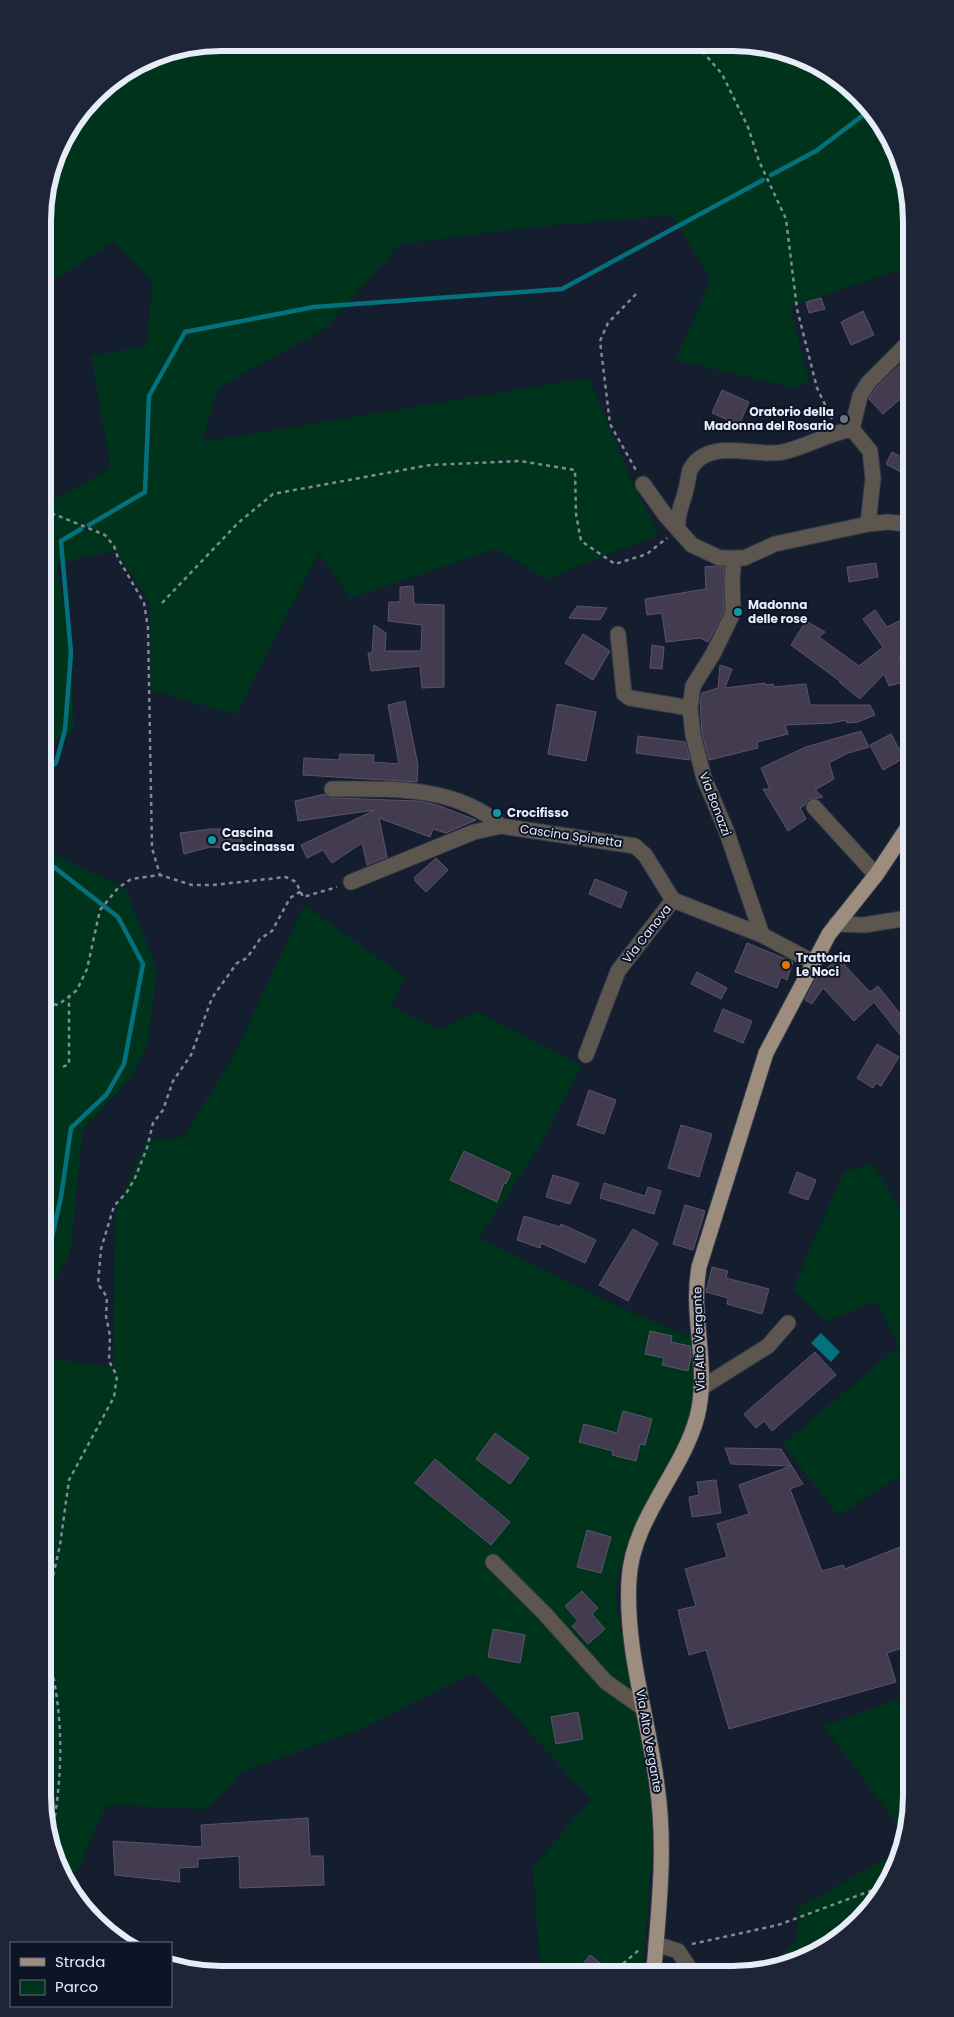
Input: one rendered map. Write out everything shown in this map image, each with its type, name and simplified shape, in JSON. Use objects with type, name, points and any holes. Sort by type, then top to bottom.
[{"type":"main road","name":"Via Alto Vergante","points":[[654,1966],[662,1836],[657,1784],[632,1647],[629,1578],[632,1555],[642,1530],[690,1438],[697,1417],[701,1388],[696,1304],[699,1267],[766,1053],[813,962],[903,835]]},
{"type":"street","points":[[678,529],[677,516],[686,491],[690,470],[700,459],[712,453],[736,450],[781,453],[845,431],[860,396],[868,383],[903,348]]},
{"type":"street","points":[[845,431],[870,452],[873,478],[868,524]]},
{"type":"street","points":[[643,484],[692,545],[720,558],[744,558],[775,544],[868,524],[888,522],[903,524]]},
{"type":"street","name":"Via Bonazzi","points":[[734,558],[732,579],[733,613],[713,654],[693,686],[690,708],[693,735],[704,778],[726,830],[762,936]]},
{"type":"street","points":[[618,634],[624,694],[630,698],[690,708]]},
{"type":"street","name":"Cascina Spinetta","points":[[332,789],[426,792],[488,815],[500,826]]},
{"type":"street","points":[[814,807],[876,875]]},
{"type":"street","name":"Cascina Spinetta","points":[[351,882],[474,832],[500,826],[635,846],[645,855],[673,900]]},
{"type":"street","name":"Via Canova","points":[[586,1055],[618,971],[673,900],[762,936],[813,962]]},
{"type":"street","points":[[840,923],[864,925],[903,919]]},
{"type":"street","points":[[701,1388],[768,1346],[788,1323]]},
{"type":"street","points":[[494,1562],[545,1614],[606,1682],[644,1708]]},
{"type":"street","points":[[656,1944],[678,1951],[688,1966]]},
{"type":"path","points":[[702,51],[722,74],[748,127],[759,161],[786,219],[797,309],[817,388],[845,431]]},
{"type":"path","points":[[636,294],[608,323],[600,341],[610,424],[643,484]]},
{"type":"path","points":[[162,604],[238,523],[273,494],[430,465],[520,461],[575,470],[576,514],[581,541],[614,564],[647,554],[678,529]]},
{"type":"path","points":[[52,513],[105,534],[114,546],[118,558],[144,603],[148,628],[152,848],[160,875]]},
{"type":"path","points":[[51,1004],[58,1005],[77,990],[87,969],[100,910],[118,888],[131,879],[160,875],[192,885],[286,877],[296,882],[303,898],[315,896],[351,882]]},
{"type":"path","points":[[51,1585],[60,1545],[68,1480],[114,1397],[117,1376],[109,1361],[110,1336],[106,1316],[107,1298],[98,1284],[101,1249],[114,1206],[127,1192],[135,1178],[147,1148],[153,1123],[163,1110],[173,1082],[191,1055],[212,998],[237,963],[247,958],[260,940],[272,931],[290,898],[301,891]]},
{"type":"path","points":[[63,1067],[69,1064],[69,996]]},
{"type":"path","points":[[51,1672],[62,1734],[58,1800],[54,1823]]},
{"type":"path","points":[[671,1948],[778,1925],[874,1890]]},
{"type":"path","points":[[620,1966],[637,1950],[656,1944]]},
{"type":"green space","points":[[732,51],[766,55],[787,60],[818,74],[836,86],[868,118],[890,156],[897,177],[903,222],[903,269],[790,307],[809,381],[795,388],[675,360],[711,280],[672,215],[533,227],[400,244],[326,328],[218,388],[202,442],[589,378],[628,472],[659,535],[546,579],[496,549],[351,598],[319,553],[236,715],[151,690],[150,603],[116,550],[56,564],[70,632],[74,731],[52,742],[52,501],[111,468],[91,356],[146,346],[153,282],[113,241],[58,278],[52,276],[53,199],[57,177],[64,156],[80,127],[101,101],[136,74],[156,64],[177,57],[210,52]]},
{"type":"green space","points":[[52,854],[125,887],[157,969],[147,1047],[130,1078],[83,1130],[70,1253],[51,1287]]},
{"type":"green space","points":[[304,905],[405,977],[391,1006],[437,1030],[477,1011],[582,1066],[534,1156],[478,1238],[629,1311],[692,1338],[695,1374],[693,1410],[669,1467],[644,1506],[634,1527],[625,1550],[617,1580],[616,1598],[627,1670],[634,1695],[654,1823],[643,1966],[540,1966],[533,1867],[591,1799],[474,1672],[361,1729],[242,1772],[208,1809],[106,1805],[78,1870],[70,1872],[64,1861],[57,1840],[51,1795],[51,1359],[113,1367],[115,1211],[147,1140],[184,1137],[235,1053]]},
{"type":"green space","points":[[872,1163],[902,1212],[902,1475],[838,1515],[783,1444],[899,1346],[876,1302],[825,1322],[793,1288],[844,1172]]},
{"type":"green space","points":[[902,1698],[902,1807],[899,1827],[823,1726]]},
{"type":"green space","points":[[892,1855],[880,1881],[868,1899],[845,1923],[827,1937],[808,1948],[777,1960],[797,1939],[798,1908]]},
{"type":"water","points":[[821,1333],[840,1352],[831,1362],[811,1343]]},
{"type":"building","points":[[821,298],[825,309],[809,313],[806,302]]},
{"type":"building","points":[[863,311],[874,335],[851,345],[841,322]]},
{"type":"building","points":[[903,362],[903,397],[883,414],[869,399],[875,389]]},
{"type":"building","points":[[722,390],[749,402],[739,425],[712,413]]},
{"type":"building","points":[[892,452],[903,457],[903,473],[886,464]]},
{"type":"building","points":[[876,563],[878,577],[849,582],[847,567]]},
{"type":"building","points":[[705,567],[724,567],[724,611],[708,642],[700,638],[666,642],[662,613],[647,615],[645,599],[706,589]]},
{"type":"building","points":[[413,586],[414,604],[444,605],[444,687],[422,688],[420,666],[371,671],[368,653],[372,653],[374,625],[386,633],[385,651],[421,651],[422,625],[388,621],[389,602],[400,602],[400,587]]},
{"type":"building","points":[[577,606],[607,608],[600,620],[569,618]]},
{"type":"building","points":[[875,610],[887,627],[903,619],[903,655],[899,657],[903,663],[903,682],[889,686],[884,674],[860,699],[839,682],[841,682],[791,645],[806,621],[825,632],[819,637],[859,666],[883,647],[863,619]]},
{"type":"building","points":[[583,634],[610,651],[593,680],[565,663]]},
{"type":"building","points":[[652,645],[664,647],[662,669],[650,668]]},
{"type":"building","points":[[720,665],[732,669],[725,688],[765,683],[766,685],[773,684],[774,687],[806,684],[810,705],[870,705],[875,715],[858,722],[847,723],[846,720],[832,723],[785,725],[788,734],[757,742],[758,748],[709,760],[702,733],[700,702],[702,693],[718,688]]},
{"type":"building","points":[[405,701],[418,765],[417,782],[303,775],[304,758],[339,760],[340,754],[374,755],[373,762],[399,764],[388,705]]},
{"type":"building","points":[[557,704],[596,712],[586,761],[548,754]]},
{"type":"building","points":[[861,731],[869,747],[848,753],[829,763],[834,779],[815,790],[823,797],[807,800],[805,805],[800,808],[806,819],[788,831],[763,789],[770,789],[761,768],[806,747]]},
{"type":"building","points":[[891,734],[903,759],[883,770],[870,745]]},
{"type":"building","points":[[638,736],[685,742],[690,760],[636,753]]},
{"type":"building","points":[[325,794],[332,798],[419,801],[437,805],[476,820],[446,833],[433,829],[430,837],[379,818],[387,857],[367,865],[362,843],[332,863],[323,850],[307,858],[301,845],[375,810],[298,821],[295,801]]},
{"type":"building","name":"Cascina Cascinassa","points":[[211,829],[240,829],[243,848],[210,847],[184,854],[180,833]]},
{"type":"building","points":[[436,858],[448,870],[426,892],[415,881],[415,877]]},
{"type":"building","points":[[595,879],[627,892],[621,908],[589,894]]},
{"type":"building","points":[[747,943],[793,962],[787,980],[781,977],[777,988],[735,972]]},
{"type":"building","points":[[838,958],[870,992],[878,986],[902,1017],[902,1038],[874,1002],[854,1021],[823,988],[812,1004],[805,1000],[817,977]]},
{"type":"building","points":[[697,972],[727,988],[721,999],[691,984]]},
{"type":"building","points":[[723,1009],[752,1021],[743,1043],[714,1031]]},
{"type":"building","points":[[877,1044],[899,1057],[881,1086],[876,1083],[873,1088],[857,1078]]},
{"type":"building","points":[[589,1090],[616,1100],[604,1134],[577,1125]]},
{"type":"building","points":[[681,1125],[712,1134],[699,1177],[668,1168]]},
{"type":"building","points":[[464,1151],[511,1173],[506,1184],[504,1183],[497,1202],[450,1180]]},
{"type":"building","points":[[797,1172],[816,1180],[808,1200],[789,1193]]},
{"type":"building","points":[[553,1175],[579,1183],[570,1204],[546,1197]]},
{"type":"building","points":[[604,1183],[645,1196],[648,1187],[661,1191],[654,1214],[600,1198]]},
{"type":"building","points":[[685,1205],[705,1211],[693,1250],[673,1244]]},
{"type":"building","points":[[524,1216],[560,1227],[561,1224],[596,1240],[585,1263],[541,1243],[540,1248],[517,1240]]},
{"type":"building","points":[[633,1229],[658,1243],[628,1301],[599,1285]]},
{"type":"building","points":[[712,1267],[728,1271],[726,1278],[769,1289],[762,1314],[727,1304],[728,1298],[706,1292]]},
{"type":"building","points":[[650,1331],[672,1336],[671,1342],[690,1346],[691,1357],[688,1371],[662,1365],[664,1358],[645,1354]]},
{"type":"building","points":[[815,1352],[836,1375],[772,1431],[764,1421],[756,1428],[744,1414]]},
{"type":"building","points":[[623,1411],[652,1419],[645,1445],[640,1444],[636,1461],[612,1455],[613,1451],[579,1442],[584,1424],[617,1433]]},
{"type":"building","points":[[495,1433],[529,1458],[510,1484],[476,1459]]},
{"type":"building","points":[[725,1448],[781,1449],[803,1484],[790,1489],[822,1571],[843,1565],[845,1569],[902,1546],[902,1648],[887,1653],[896,1682],[729,1729],[706,1650],[689,1655],[678,1610],[696,1606],[685,1569],[727,1557],[717,1524],[749,1514],[739,1485],[791,1466],[731,1464]]},
{"type":"building","points":[[435,1459],[510,1522],[491,1545],[415,1483]]},
{"type":"building","points":[[716,1480],[721,1513],[692,1517],[689,1497],[699,1495],[697,1482]]},
{"type":"building","points":[[587,1530],[611,1537],[601,1573],[577,1567]]},
{"type":"building","points":[[582,1591],[598,1608],[592,1614],[605,1629],[588,1644],[572,1626],[578,1621],[565,1606]]},
{"type":"building","points":[[493,1629],[525,1635],[520,1663],[488,1657]]},
{"type":"building","points":[[578,1712],[583,1739],[556,1744],[551,1717]]},
{"type":"building","points":[[308,1818],[310,1856],[323,1856],[324,1885],[240,1888],[239,1856],[198,1859],[198,1867],[179,1868],[180,1882],[115,1875],[113,1841],[202,1847],[201,1825]]},
{"type":"building","points":[[590,1955],[604,1966],[581,1966]]},
{"type":"waterway","points":[[771,175],[816,151],[865,114]]},
{"type":"waterway","points":[[89,525],[145,492],[149,396],[185,332],[314,307],[562,289],[763,180]]},
{"type":"waterway","points":[[52,766],[56,763],[65,730],[71,653],[61,541],[81,529]]},
{"type":"waterway","points":[[51,1240],[61,1197],[71,1128],[107,1094],[124,1064],[143,964],[118,917],[52,865]]},
{"type":"place","name":"Oratorio della Madonna del Rosario","points":[[844,419]]},
{"type":"place","name":"Madonna delle rose","points":[[738,612]]},
{"type":"place","name":"Crocifisso","points":[[497,813]]},
{"type":"place","name":"Cascina Cascinassa","points":[[212,840]]},
{"type":"place","name":"Trattoria Le Noci","points":[[786,965]]}]
